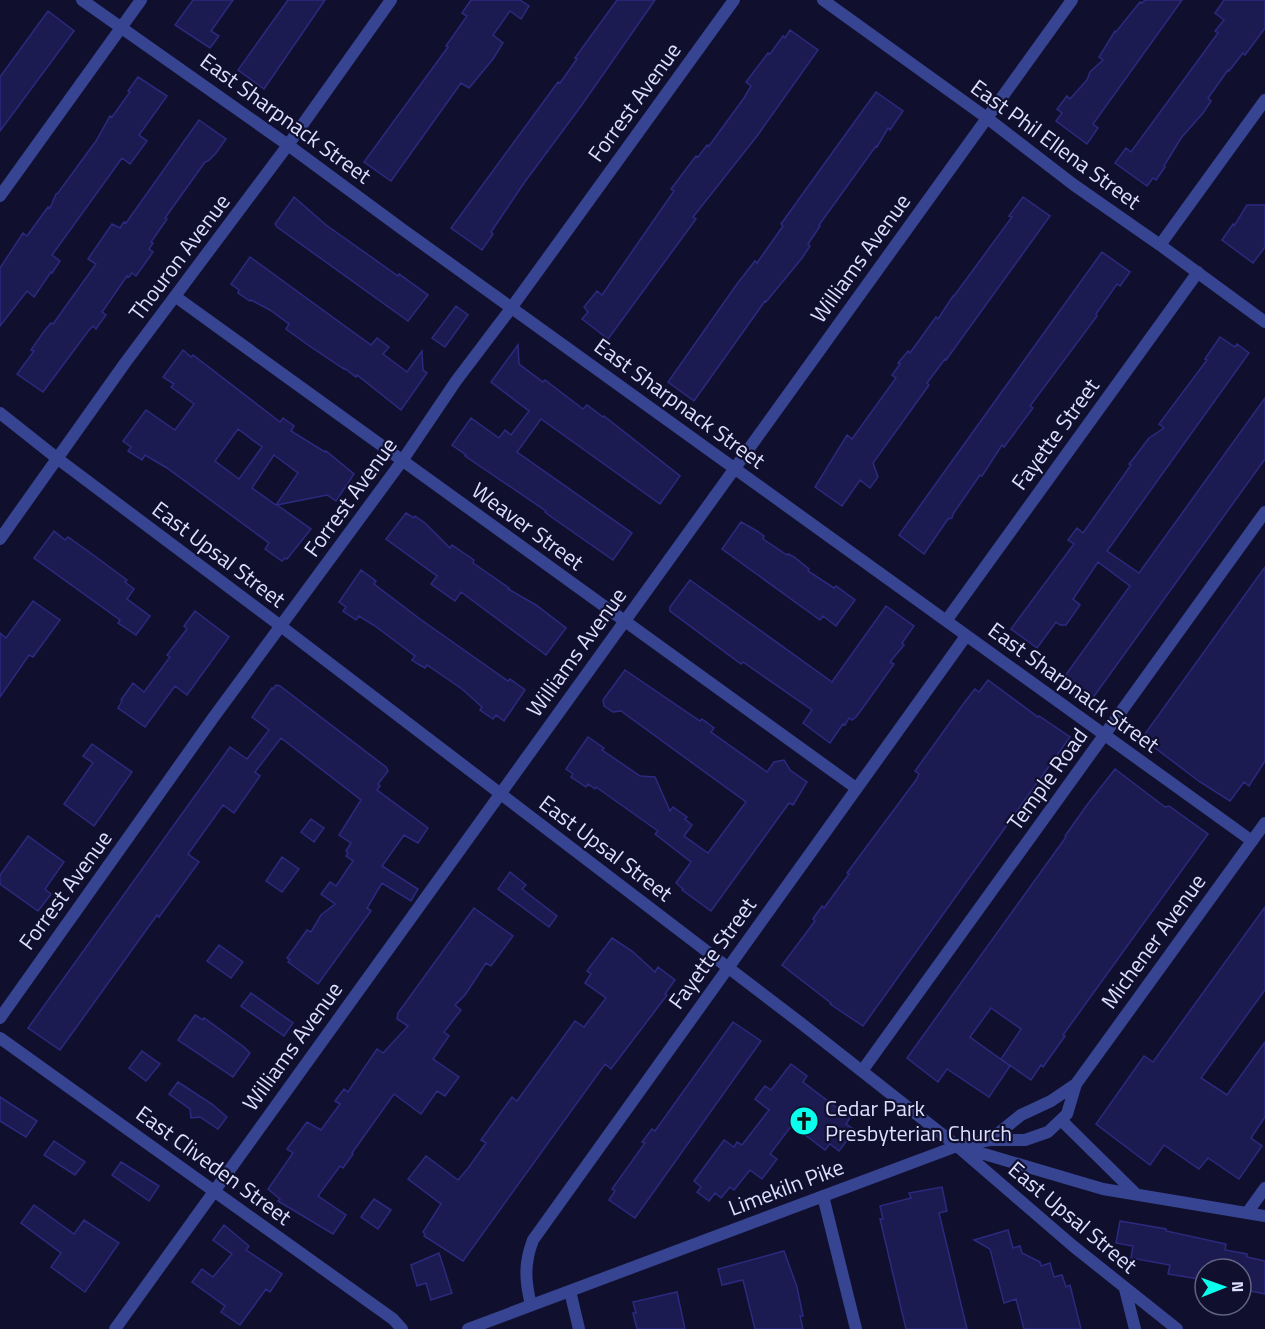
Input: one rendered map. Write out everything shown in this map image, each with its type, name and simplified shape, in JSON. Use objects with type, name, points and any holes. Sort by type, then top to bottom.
[{"type":"street","name":"East Sharpnack Street","points":[[82,0],[288,145],[1252,841]]},
{"type":"street","points":[[0,196],[141,0]]},
{"type":"street","name":"Thouron Avenue","points":[[0,539],[125,363],[288,145],[391,0]]},
{"type":"street","name":"Forrest Avenue","points":[[0,1018],[213,718],[282,627],[402,461],[456,381],[734,0]]},
{"type":"street","name":"East Phil Ellena Street","points":[[823,0],[1265,322]]},
{"type":"street","name":"Williams Avenue","points":[[115,1329],[1072,0]]},
{"type":"street","points":[[1160,245],[1265,100]]},
{"type":"street","name":"Fayette Street","points":[[946,621],[1198,272]]},
{"type":"street","name":"Weaver Street","points":[[176,297],[856,788]]},
{"type":"street","name":"East Upsal Street","points":[[0,413],[862,1071],[957,1146],[1125,1289],[1177,1329]]},
{"type":"street","name":"Temple Road","points":[[862,1071],[1265,512]]},
{"type":"street","name":"Fayette Street","points":[[531,1305],[525,1282],[525,1266],[533,1240],[966,636]]},
{"type":"street","name":"Michener Avenue","points":[[957,1146],[990,1140],[1024,1140],[1048,1132],[1067,1114],[1076,1084],[1265,823]]},
{"type":"street","name":"East Cliveden Street","points":[[0,1038],[393,1319],[402,1329]]},
{"type":"street","name":"Michener Avenue","points":[[990,1140],[1021,1115],[1051,1101],[1076,1084]]},
{"type":"street","points":[[1061,1120],[1136,1194]]},
{"type":"street","points":[[957,1146],[1103,1189],[1265,1216]]},
{"type":"street","name":"Limekiln Pike","points":[[468,1329],[957,1146]]},
{"type":"street","points":[[1247,1213],[1265,1188]]},
{"type":"street","points":[[823,1196],[856,1329]]},
{"type":"street","points":[[1125,1289],[1135,1329]]},
{"type":"street","points":[[570,1291],[579,1329]]},
{"type":"building","points":[[193,0],[233,0],[211,31],[219,36],[210,48],[175,25]]},
{"type":"building","points":[[288,0],[325,0],[264,89],[238,70]]},
{"type":"building","points":[[471,0],[520,0],[529,6],[521,19],[510,11],[493,35],[503,43],[493,59],[469,88],[461,83],[391,181],[364,162],[448,47],[446,46],[467,16],[462,13]]},
{"type":"building","points":[[617,0],[655,0],[524,183],[491,232],[493,234],[482,250],[451,228],[558,82],[560,83]]},
{"type":"building","points":[[1182,0],[1093,124],[1098,128],[1087,144],[1056,121],[1062,113],[1057,109],[1067,96],[1070,99],[1087,80],[1090,72],[1103,60],[1099,57],[1115,31],[1140,2]]},
{"type":"building","points":[[1224,0],[1265,0],[1265,28],[1245,55],[1243,53],[1228,70],[1208,98],[1211,101],[1203,113],[1181,138],[1156,180],[1153,178],[1147,186],[1115,163],[1126,148],[1131,152],[1218,33],[1215,31],[1224,20],[1215,13]]},
{"type":"building","points":[[48,11],[74,31],[0,131],[0,77]]},
{"type":"building","points":[[790,30],[818,50],[757,136],[693,217],[696,219],[608,339],[582,319],[588,312],[584,307],[597,291],[602,295],[674,191],[671,189],[696,156],[698,157],[707,145],[709,146],[744,98],[751,86],[746,82],[768,53],[770,54]]},
{"type":"building","points":[[138,77],[167,96],[139,135],[147,141],[130,164],[122,158],[52,255],[60,261],[52,273],[34,297],[27,291],[0,326],[0,268],[23,233],[27,236],[48,207],[50,208],[56,194],[96,141],[110,116],[112,117],[130,92],[128,91]]},
{"type":"building","points":[[876,92],[903,111],[890,130],[888,128],[877,147],[819,225],[802,258],[765,301],[694,401],[668,382],[737,284],[755,261],[757,263],[783,226],[781,224]]},
{"type":"building","points":[[199,120],[226,139],[216,153],[205,162],[165,218],[167,219],[151,242],[153,243],[149,249],[153,252],[136,276],[132,273],[129,277],[127,276],[102,312],[106,315],[96,329],[93,326],[89,330],[43,392],[17,374],[34,351],[31,350],[45,330],[51,323],[53,324],[96,264],[88,259],[112,224],[120,228],[124,222],[126,223]]},
{"type":"building","points":[[294,197],[326,225],[428,295],[408,321],[277,227],[275,224]]},
{"type":"building","points":[[1023,197],[1050,216],[927,383],[929,385],[873,463],[878,477],[870,488],[860,480],[842,506],[815,487],[847,435],[852,439],[896,378],[892,375],[900,364],[898,363],[908,351],[910,353],[936,317],[938,319],[1012,217],[1009,216]]},
{"type":"building","points":[[1247,205],[1265,205],[1265,247],[1253,263],[1222,240]]},
{"type":"building","points":[[1102,252],[1130,272],[1120,286],[1117,284],[1096,314],[1097,316],[1030,406],[1033,408],[1004,447],[1002,445],[952,518],[948,519],[924,554],[899,535]]},
{"type":"building","points":[[250,257],[371,345],[377,338],[389,347],[383,354],[407,372],[422,351],[423,370],[427,373],[401,410],[357,375],[356,377],[286,329],[289,324],[270,310],[238,293],[239,290],[231,284]]},
{"type":"building","points":[[456,306],[468,315],[445,347],[432,338]]},
{"type":"building","points":[[1220,337],[1235,347],[1237,344],[1249,353],[1107,551],[1139,573],[1265,398],[1265,459],[1090,699],[1062,680],[1130,586],[1098,562],[1073,599],[1080,605],[1066,625],[1056,622],[1037,648],[1011,629],[1074,544],[1068,540],[1077,528],[1083,533],[1149,438],[1164,428],[1159,424],[1207,360],[1205,359]]},
{"type":"building","points":[[518,345],[519,364],[543,382],[545,380],[583,409],[587,405],[604,416],[680,476],[660,504],[541,419],[517,452],[632,533],[613,560],[452,445],[471,418],[499,438],[505,430],[511,435],[529,411],[491,382]]},
{"type":"building","points":[[183,350],[191,357],[193,355],[280,422],[283,418],[294,426],[291,431],[326,451],[354,474],[336,501],[327,495],[277,505],[311,529],[287,559],[282,561],[265,549],[269,543],[167,468],[145,455],[142,460],[128,451],[131,447],[123,441],[146,410],[175,430],[194,404],[171,387],[174,384],[163,377]],"holes":[[[238,429],[262,447],[239,479],[215,461]],[[274,455],[298,473],[276,505],[252,488]]]},
{"type":"building","points":[[406,513],[425,523],[450,548],[452,545],[474,560],[473,563],[508,589],[536,605],[566,628],[546,655],[461,592],[455,601],[431,584],[437,576],[386,539]]},
{"type":"building","points":[[741,522],[764,536],[763,539],[787,555],[794,557],[809,569],[808,571],[834,588],[836,586],[855,600],[836,626],[823,616],[820,620],[722,549]]},
{"type":"building","points":[[54,531],[65,540],[68,537],[127,580],[125,582],[134,589],[127,599],[150,616],[136,635],[118,623],[120,620],[34,558]]},
{"type":"building","points":[[1265,567],[1265,761],[1249,786],[1244,782],[1230,801],[1200,782],[1142,738]]},
{"type":"building","points":[[361,570],[376,581],[374,584],[420,619],[508,681],[510,679],[525,690],[504,721],[496,715],[493,719],[480,710],[482,707],[462,689],[427,665],[425,668],[412,660],[415,656],[375,626],[359,616],[356,620],[343,611],[346,607],[339,602]]},
{"type":"building","points":[[690,580],[832,682],[886,606],[914,626],[902,643],[904,645],[890,662],[894,664],[867,702],[856,717],[852,720],[849,718],[845,725],[843,724],[830,743],[803,723],[812,710],[743,662],[741,664],[670,611],[670,607]]},
{"type":"building","points":[[33,601],[60,620],[33,657],[29,655],[0,697],[0,633],[6,638]]},
{"type":"building","points":[[195,611],[229,637],[187,695],[175,686],[145,727],[118,708],[121,700],[133,683],[144,692],[170,657],[167,655],[187,629],[184,626]]},
{"type":"building","points":[[625,670],[700,721],[702,719],[714,728],[711,732],[767,772],[774,762],[784,760],[790,770],[807,782],[793,805],[789,803],[711,911],[676,883],[691,862],[655,834],[658,831],[596,787],[595,789],[588,784],[586,787],[571,777],[573,774],[566,769],[588,737],[604,748],[602,750],[640,776],[655,777],[670,811],[673,807],[687,817],[685,819],[692,825],[684,836],[708,853],[746,802],[621,711],[613,712],[604,706],[603,700]]},
{"type":"building","points":[[988,680],[1038,717],[1070,737],[863,1026],[830,1004],[782,965],[815,921],[813,919],[822,906],[824,908],[916,780],[919,774],[915,771],[964,703],[975,689],[979,692]]},
{"type":"building","points":[[276,685],[386,767],[388,771],[378,784],[380,786],[377,790],[428,828],[418,843],[404,835],[382,866],[418,889],[411,901],[382,883],[367,908],[371,911],[318,984],[288,962],[290,960],[287,958],[307,930],[311,932],[321,915],[335,904],[321,894],[330,882],[336,886],[353,861],[346,856],[351,843],[339,835],[361,800],[281,738],[255,772],[260,776],[234,813],[223,805],[188,854],[199,862],[159,917],[157,915],[60,1050],[28,1028],[230,747],[247,759],[269,730],[252,717]]},
{"type":"building","points":[[92,744],[132,772],[94,826],[64,804],[93,763],[83,756]]},
{"type":"building","points":[[1115,769],[1165,807],[1169,806],[1208,834],[1063,1035],[1065,1036],[1043,1067],[1041,1065],[1031,1080],[1001,1059],[1021,1029],[991,1008],[970,1037],[1010,1066],[989,1097],[947,1069],[938,1082],[907,1058]]},
{"type":"building","points":[[311,819],[324,828],[314,842],[301,832]]},
{"type":"building","points":[[28,836],[64,862],[45,889],[51,894],[38,911],[0,884],[0,875]]},
{"type":"building","points":[[282,857],[299,869],[282,892],[266,881]]},
{"type":"building","points":[[510,872],[526,885],[522,889],[557,916],[549,927],[498,889]]},
{"type":"building","points":[[1265,907],[1265,990],[1201,1078],[1227,1095],[1265,1042],[1265,1117],[1251,1138],[1262,1146],[1239,1179],[1208,1158],[1199,1169],[1164,1145],[1150,1165],[1096,1124],[1144,1056],[1153,1062]]},
{"type":"building","points":[[474,908],[513,936],[491,966],[486,963],[465,995],[455,1005],[461,1010],[444,1032],[449,1036],[433,1059],[459,1077],[445,1096],[437,1091],[421,1114],[394,1094],[343,1168],[340,1166],[318,1196],[346,1215],[333,1234],[278,1201],[280,1199],[268,1189],[293,1153],[287,1149],[307,1122],[321,1130],[340,1104],[335,1101],[344,1089],[348,1092],[377,1049],[383,1053],[408,1026],[397,1019],[398,1013]]},
{"type":"building","points":[[612,938],[632,951],[655,972],[658,967],[675,980],[665,994],[667,995],[611,1069],[605,1064],[463,1261],[424,1236],[423,1232],[441,1204],[408,1179],[426,1156],[458,1180],[486,1143],[481,1140],[512,1097],[517,1101],[575,1021],[584,1027],[606,998],[585,983],[591,974],[587,971]]},
{"type":"building","points":[[219,945],[243,962],[231,978],[207,961]]},
{"type":"building","points":[[251,993],[293,1023],[284,1036],[241,1006]]},
{"type":"building","points":[[195,1015],[203,1020],[204,1018],[250,1053],[233,1077],[178,1040]]},
{"type":"building","points":[[733,1022],[761,1041],[635,1218],[609,1200],[615,1191],[612,1189],[645,1143],[642,1142],[652,1129],[655,1131]]},
{"type":"building","points":[[142,1051],[160,1064],[146,1081],[129,1068]]},
{"type":"building","name":"Cedar Park Presbyterian Church","points":[[791,1064],[807,1076],[803,1082],[850,1118],[846,1124],[855,1130],[839,1151],[830,1144],[825,1150],[792,1125],[770,1154],[777,1159],[762,1179],[750,1170],[734,1190],[730,1187],[721,1198],[715,1193],[709,1201],[697,1192],[701,1187],[694,1181],[724,1140],[734,1147],[737,1142],[742,1145],[769,1110],[755,1099],[765,1086],[771,1090]]},
{"type":"building","points":[[178,1082],[212,1104],[227,1117],[218,1129],[200,1117],[191,1118],[190,1109],[169,1094]]},
{"type":"building","points":[[0,1097],[37,1121],[26,1137],[0,1121]]},
{"type":"building","points":[[54,1141],[85,1162],[75,1175],[44,1155]]},
{"type":"building","points":[[121,1162],[159,1186],[149,1201],[112,1175]]},
{"type":"building","points":[[942,1187],[947,1211],[939,1213],[967,1329],[906,1329],[880,1219],[883,1219],[880,1206],[911,1198],[909,1193]]},
{"type":"building","points":[[374,1199],[391,1210],[378,1229],[361,1217]]},
{"type":"building","points":[[34,1205],[74,1234],[84,1220],[119,1243],[85,1292],[51,1267],[61,1253],[21,1223]]},
{"type":"building","points":[[1120,1221],[1166,1229],[1166,1231],[1226,1244],[1225,1250],[1247,1254],[1247,1257],[1193,1257],[1193,1278],[1168,1274],[1170,1265],[1131,1258],[1133,1246],[1116,1243]]},
{"type":"building","points":[[224,1225],[249,1246],[246,1250],[282,1274],[270,1292],[266,1289],[240,1325],[221,1312],[225,1306],[192,1282],[202,1269],[213,1277],[232,1254],[213,1240]]},
{"type":"building","points":[[1008,1230],[1013,1248],[1020,1246],[1022,1253],[1040,1262],[1041,1266],[1050,1263],[1054,1277],[1062,1275],[1066,1287],[1070,1285],[1081,1329],[1024,1329],[1016,1299],[1004,1303],[990,1249],[974,1240]]},
{"type":"building","points":[[784,1251],[797,1287],[803,1316],[800,1316],[803,1329],[755,1329],[743,1280],[722,1285],[718,1269]]},
{"type":"building","points":[[439,1253],[452,1293],[431,1300],[426,1283],[417,1286],[411,1265]]},
{"type":"building","points":[[1253,1258],[1265,1261],[1265,1294],[1253,1292]]},
{"type":"building","points":[[677,1292],[685,1329],[637,1329],[633,1302]]},
{"type":"place","name":"Cedar Park Presbyterian Church","points":[[804,1121]]}]
